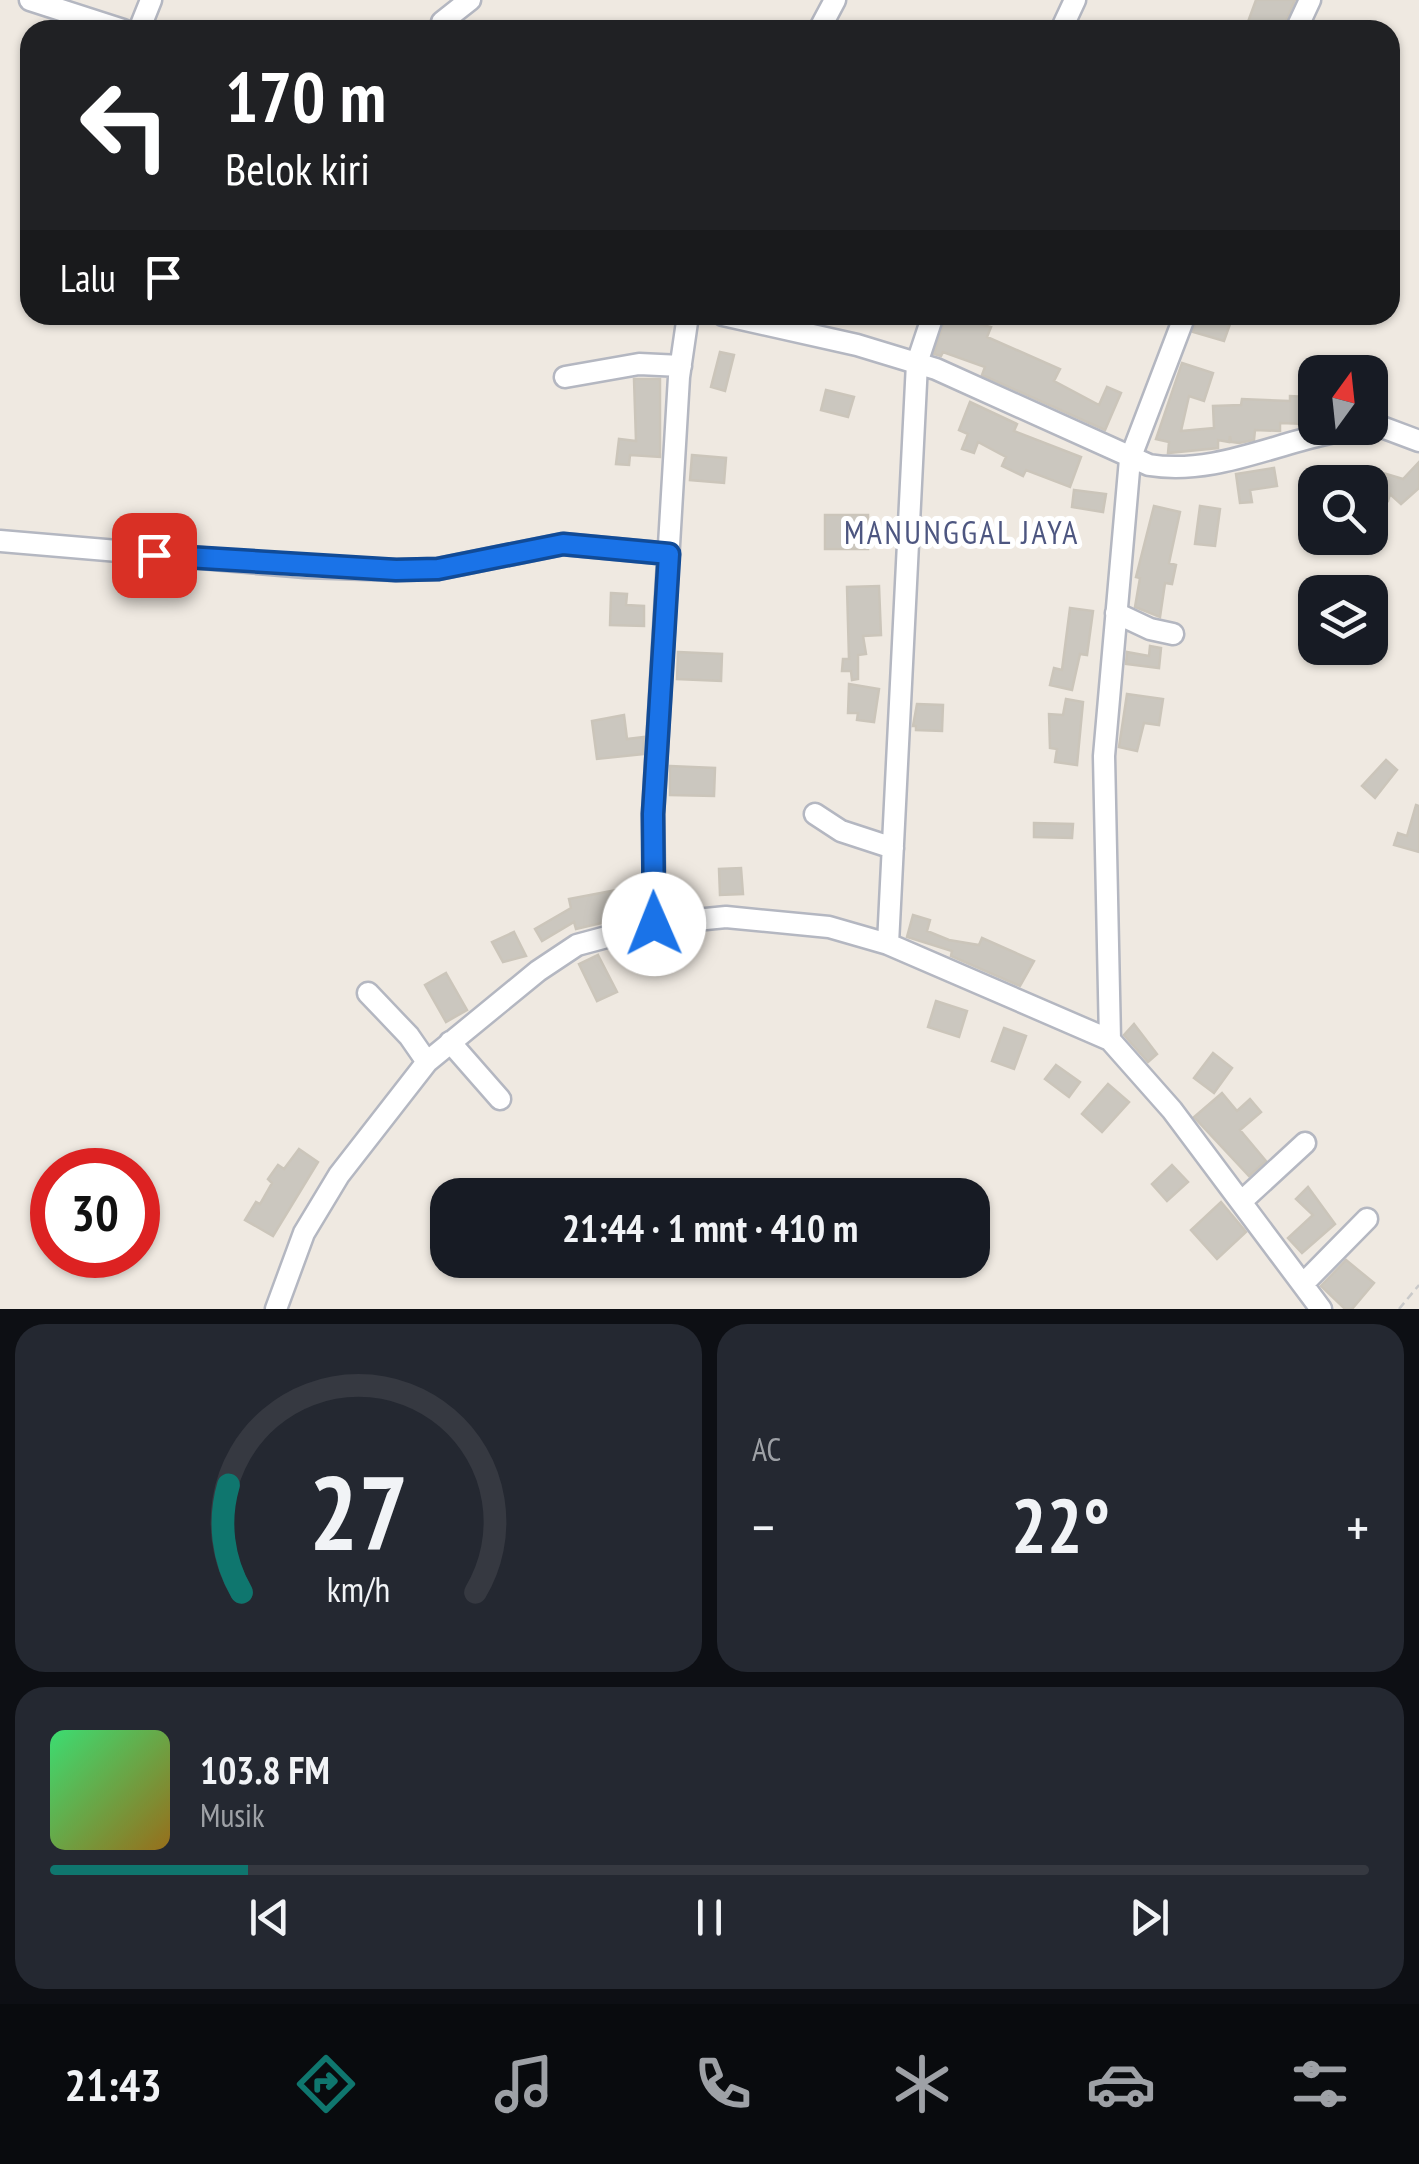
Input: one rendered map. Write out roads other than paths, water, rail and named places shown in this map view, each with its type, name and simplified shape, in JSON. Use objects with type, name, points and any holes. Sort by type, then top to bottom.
[{"type":"street","points":[[30,0],[69,6],[100,20]]},
{"type":"street","points":[[446,20],[459,13],[470,0]]},
{"type":"street","points":[[654,924],[653,814],[687,325]]},
{"type":"street","points":[[764,325],[918,364],[1005,398],[1130,459],[1177,468],[1212,465],[1298,444]]},
{"type":"street","points":[[888,944],[918,364],[930,325]]},
{"type":"street","points":[[1110,1040],[1104,756],[1130,459],[1181,325]]},
{"type":"street","points":[[565,376],[639,364],[681,366]]},
{"type":"street","points":[[1388,431],[1419,441]]},
{"type":"street","points":[[0,541],[305,567],[396,570],[438,569],[563,544],[669,554]]},
{"type":"street","points":[[1116,614],[1173,634]]},
{"type":"street","points":[[814,814],[841,831],[893,848]]},
{"type":"street","points":[[276,1309],[290,1264],[312,1220],[339,1176],[427,1062],[561,954],[605,936],[654,924],[726,917],[829,927],[888,944],[1110,1040],[1135,1064],[1321,1309]]},
{"type":"street","points":[[368,993],[409,1036],[427,1062]]},
{"type":"street","points":[[450,1042],[500,1099]]},
{"type":"street","points":[[1242,1201],[1305,1143]]},
{"type":"street","points":[[1303,1284],[1367,1219]]},
{"type":"district","name":"MANUNGGAL JAYA","points":[[962,532]]}]
